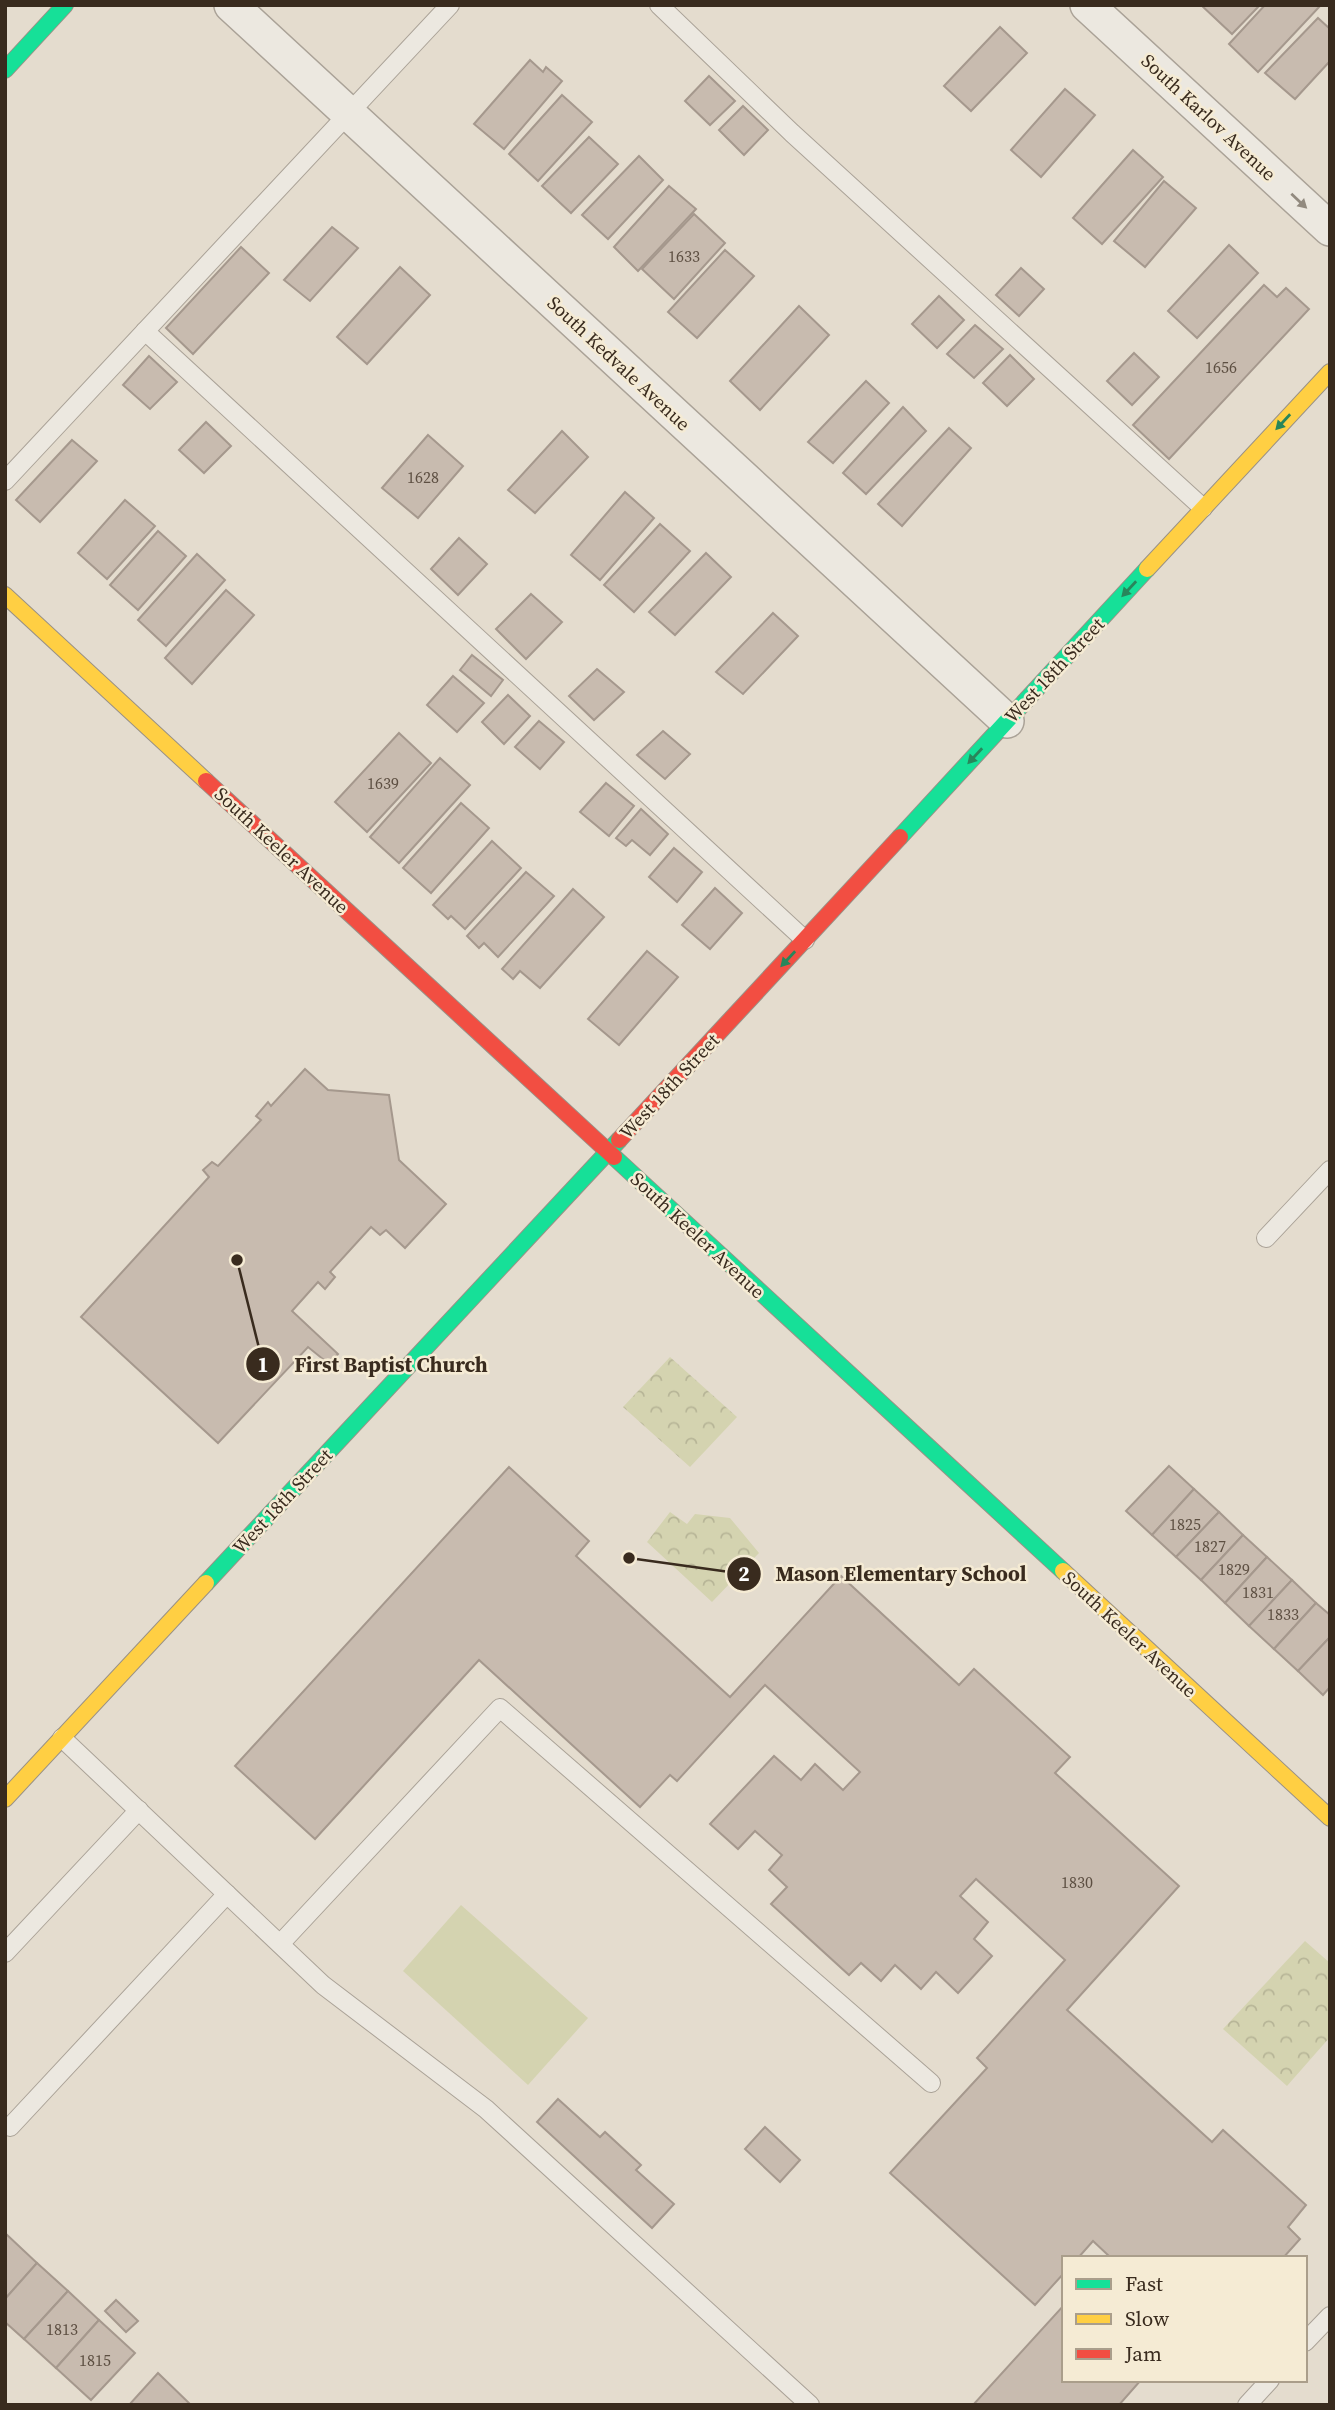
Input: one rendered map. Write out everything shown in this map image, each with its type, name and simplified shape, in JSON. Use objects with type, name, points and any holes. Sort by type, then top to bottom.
[{"type":"street","points":[[5,70],[65,5]]},
{"type":"street","name":"South Kedvale Avenue","points":[[231,5],[1007,721]]},
{"type":"street","name":"South Karlov Avenue","points":[[1087,5],[1330,229]]},
{"type":"street","name":"West 18th Street","points":[[5,1799],[806,940],[1330,372]]},
{"type":"street","name":"South Keeler Avenue","points":[[5,595],[1330,1818]]},
{"type":"lane","points":[[5,481],[450,5]]},
{"type":"lane","points":[[659,5],[792,133],[1203,508]]},
{"type":"lane","points":[[145,331],[806,940]]},
{"type":"lane","points":[[1266,1238],[1330,1170]]},
{"type":"lane","points":[[280,1944],[500,1708],[931,2083]]},
{"type":"lane","points":[[62,1738],[323,1985],[486,2109],[810,2405]]},
{"type":"lane","points":[[5,1953],[139,1810]]},
{"type":"lane","points":[[10,2127],[227,1894]]},
{"type":"lane","points":[[1307,2340],[1330,2316]]},
{"type":"lane","points":[[1247,2405],[1268,2382]]},
{"type":"green space","points":[[670,1357],[737,1417],[690,1467],[623,1407]]},
{"type":"green space","points":[[670,1512],[687,1524],[695,1514],[730,1518],[759,1553],[712,1602],[647,1542]]},
{"type":"green space","points":[[461,1905],[588,2018],[528,2085],[403,1971]]},
{"type":"green space","points":[[1305,1941],[1330,1963],[1330,2037],[1287,2086],[1223,2029]]},
{"type":"building","points":[[1201,5],[1260,5],[1232,34]]},
{"type":"building","points":[[1265,5],[1321,5],[1258,72],[1229,44]]},
{"type":"building","points":[[1318,18],[1330,29],[1330,61],[1295,99],[1265,73]]},
{"type":"building","points":[[1000,27],[1027,53],[971,111],[944,86]]},
{"type":"building","points":[[530,60],[543,72],[546,67],[562,81],[504,149],[474,124]]},
{"type":"building","points":[[709,76],[735,101],[710,125],[685,101]]},
{"type":"building","points":[[1065,89],[1095,115],[1041,177],[1011,150]]},
{"type":"building","points":[[562,95],[592,122],[538,181],[509,154]]},
{"type":"building","points":[[743,106],[768,130],[744,155],[719,130]]},
{"type":"building","points":[[589,137],[618,164],[571,213],[542,186]]},
{"type":"building","points":[[1133,150],[1163,177],[1102,244],[1073,218]]},
{"type":"building","points":[[639,156],[663,180],[608,239],[582,215]]},
{"type":"building","points":[[1164,181],[1196,208],[1145,267],[1114,241]]},
{"type":"building","points":[[669,186],[696,209],[638,271],[614,247]]},
{"type":"building","points":[[694,214],[725,243],[674,299],[642,269]]},
{"type":"building","points":[[332,227],[358,248],[310,301],[284,280]]},
{"type":"building","points":[[1229,245],[1258,273],[1197,338],[1168,311]]},
{"type":"building","points":[[241,247],[269,273],[193,354],[166,328]]},
{"type":"building","points":[[725,250],[754,276],[697,338],[668,312]]},
{"type":"building","points":[[400,267],[430,295],[367,364],[337,337]]},
{"type":"building","points":[[1021,268],[1044,289],[1019,316],[996,295]]},
{"type":"building","points":[[1264,285],[1277,297],[1286,288],[1309,309],[1169,459],[1133,425]]},
{"type":"building","points":[[939,296],[964,320],[937,348],[912,324]]},
{"type":"building","points":[[799,306],[829,335],[760,410],[730,381]]},
{"type":"building","points":[[975,325],[1003,349],[974,378],[947,354]]},
{"type":"building","points":[[1134,353],[1159,377],[1132,405],[1107,381]]},
{"type":"building","points":[[1010,355],[1034,379],[1007,406],[983,383]]},
{"type":"building","points":[[149,356],[177,382],[150,409],[123,385]]},
{"type":"building","points":[[866,381],[889,403],[833,463],[808,442]]},
{"type":"building","points":[[903,407],[926,431],[866,494],[843,473]]},
{"type":"building","points":[[206,422],[231,446],[204,473],[179,450]]},
{"type":"building","points":[[949,428],[971,448],[902,526],[878,504]]},
{"type":"building","points":[[562,431],[588,457],[535,513],[508,490]]},
{"type":"building","points":[[428,435],[463,466],[418,518],[382,488]]},
{"type":"building","points":[[72,440],[97,461],[40,522],[16,500]]},
{"type":"building","points":[[625,492],[654,518],[600,580],[571,555]]},
{"type":"building","points":[[125,500],[155,526],[107,579],[78,553]]},
{"type":"building","points":[[660,524],[690,551],[634,612],[604,585]]},
{"type":"building","points":[[158,531],[186,556],[138,610],[110,585]]},
{"type":"building","points":[[459,538],[487,564],[458,595],[431,569]]},
{"type":"building","points":[[706,553],[731,577],[675,635],[649,612]]},
{"type":"building","points":[[197,554],[225,580],[166,646],[138,620]]},
{"type":"building","points":[[226,590],[254,615],[192,684],[165,658]]},
{"type":"building","points":[[531,594],[562,622],[526,659],[496,629]]},
{"type":"building","points":[[773,613],[798,636],[743,694],[716,672]]},
{"type":"building","points":[[472,655],[503,680],[491,696],[460,670]]},
{"type":"building","points":[[597,669],[624,692],[594,720],[569,696]]},
{"type":"building","points":[[453,676],[484,703],[457,732],[427,705]]},
{"type":"building","points":[[508,695],[530,716],[504,744],[482,722]]},
{"type":"building","points":[[539,721],[564,742],[540,769],[515,747]]},
{"type":"building","points":[[663,731],[690,754],[665,779],[637,755]]},
{"type":"building","points":[[399,733],[431,763],[367,832],[335,802]]},
{"type":"building","points":[[440,758],[470,785],[399,863],[370,837]]},
{"type":"building","points":[[606,783],[634,806],[609,836],[580,812]]},
{"type":"building","points":[[461,803],[489,828],[431,893],[403,868]]},
{"type":"building","points":[[641,809],[668,834],[650,855],[632,840],[626,846],[616,838]]},
{"type":"building","points":[[492,841],[521,868],[465,929],[451,916],[448,919],[433,905]]},
{"type":"building","points":[[674,848],[702,872],[677,902],[649,877]]},
{"type":"building","points":[[526,872],[554,896],[498,957],[484,943],[479,948],[467,936]]},
{"type":"building","points":[[715,888],[742,913],[710,949],[682,925]]},
{"type":"building","points":[[573,889],[604,917],[540,988],[520,971],[513,979],[502,969]]},
{"type":"building","points":[[647,951],[678,977],[619,1045],[588,1019]]},
{"type":"building","points":[[305,1069],[328,1090],[389,1095],[399,1160],[446,1204],[405,1248],[386,1230],[380,1235],[371,1227],[330,1272],[335,1277],[325,1289],[318,1282],[292,1311],[338,1354],[329,1364],[308,1347],[218,1443],[81,1317],[209,1177],[203,1170],[212,1162],[218,1166],[261,1120],[256,1116],[268,1102],[271,1106]]},
{"type":"building","points":[[1169,1466],[1194,1489],[1152,1535],[1126,1511]]},
{"type":"building","points":[[509,1467],[589,1541],[576,1556],[730,1697],[841,1576],[959,1685],[974,1669],[1070,1757],[1055,1773],[1179,1886],[1067,2010],[1212,2142],[1223,2130],[1306,2205],[1288,2227],[1300,2239],[1285,2256],[1109,2256],[1093,2241],[1080,2256],[1062,2256],[1062,2275],[1035,2305],[890,2173],[987,2068],[977,2058],[1065,1960],[976,1879],[960,1896],[988,1922],[974,1939],[992,1956],[958,1993],[936,1972],[921,1989],[895,1965],[881,1981],[861,1963],[849,1975],[771,1904],[787,1887],[769,1870],[782,1855],[755,1831],[738,1849],[710,1824],[774,1756],[801,1780],[815,1764],[843,1790],[860,1772],[765,1685],[677,1781],[670,1775],[640,1807],[479,1660],[315,1839],[235,1766]]},
{"type":"building","points":[[1194,1489],[1219,1512],[1176,1557],[1152,1535]]},
{"type":"building","points":[[1219,1512],[1243,1535],[1201,1580],[1176,1557]]},
{"type":"building","points":[[1243,1535],[1267,1557],[1225,1603],[1201,1580]]},
{"type":"building","points":[[1267,1557],[1292,1580],[1249,1626],[1225,1603]]},
{"type":"building","points":[[1292,1580],[1316,1603],[1274,1649],[1249,1626]]},
{"type":"building","points":[[1316,1603],[1330,1615],[1330,1637],[1298,1671],[1274,1649]]},
{"type":"building","points":[[1330,1637],[1330,1687],[1323,1695],[1298,1671]]},
{"type":"building","points":[[558,2099],[600,2137],[605,2132],[641,2165],[636,2170],[674,2204],[652,2228],[537,2122]]},
{"type":"building","points":[[765,2127],[800,2160],[780,2182],[745,2149]]},
{"type":"building","points":[[5,2233],[37,2263],[5,2299]]},
{"type":"building","points":[[37,2263],[68,2291],[24,2339],[5,2322],[5,2299]]},
{"type":"building","points":[[68,2291],[99,2320],[56,2368],[24,2339]]},
{"type":"building","points":[[116,2300],[138,2321],[126,2332],[105,2311]]},
{"type":"building","points":[[1062,2307],[1062,2382],[1139,2382],[1119,2405],[973,2405]]},
{"type":"building","points":[[99,2320],[135,2353],[91,2400],[56,2368]]},
{"type":"building","points":[[158,2373],[191,2405],[129,2405]]},
{"type":"traffic: fast","points":[[5,70],[65,5]]},
{"type":"traffic: fast","points":[[900,837],[1147,569]]},
{"type":"traffic: fast","points":[[206,1583],[619,1140]]},
{"type":"traffic: fast","points":[[614,1157],[1063,1571]]},
{"type":"traffic: slow","points":[[1147,569],[1330,372]]},
{"type":"traffic: slow","points":[[5,595],[206,781]]},
{"type":"traffic: slow","points":[[1063,1571],[1330,1818]]},
{"type":"traffic: slow","points":[[5,1799],[206,1583]]},
{"type":"traffic: jam","points":[[206,781],[614,1157]]},
{"type":"traffic: jam","points":[[619,1140],[900,837]]},
{"type":"place","name":"First Baptist Church","points":[[237,1260]]},
{"type":"place","name":"Mason Elementary School","points":[[629,1558]]}]
